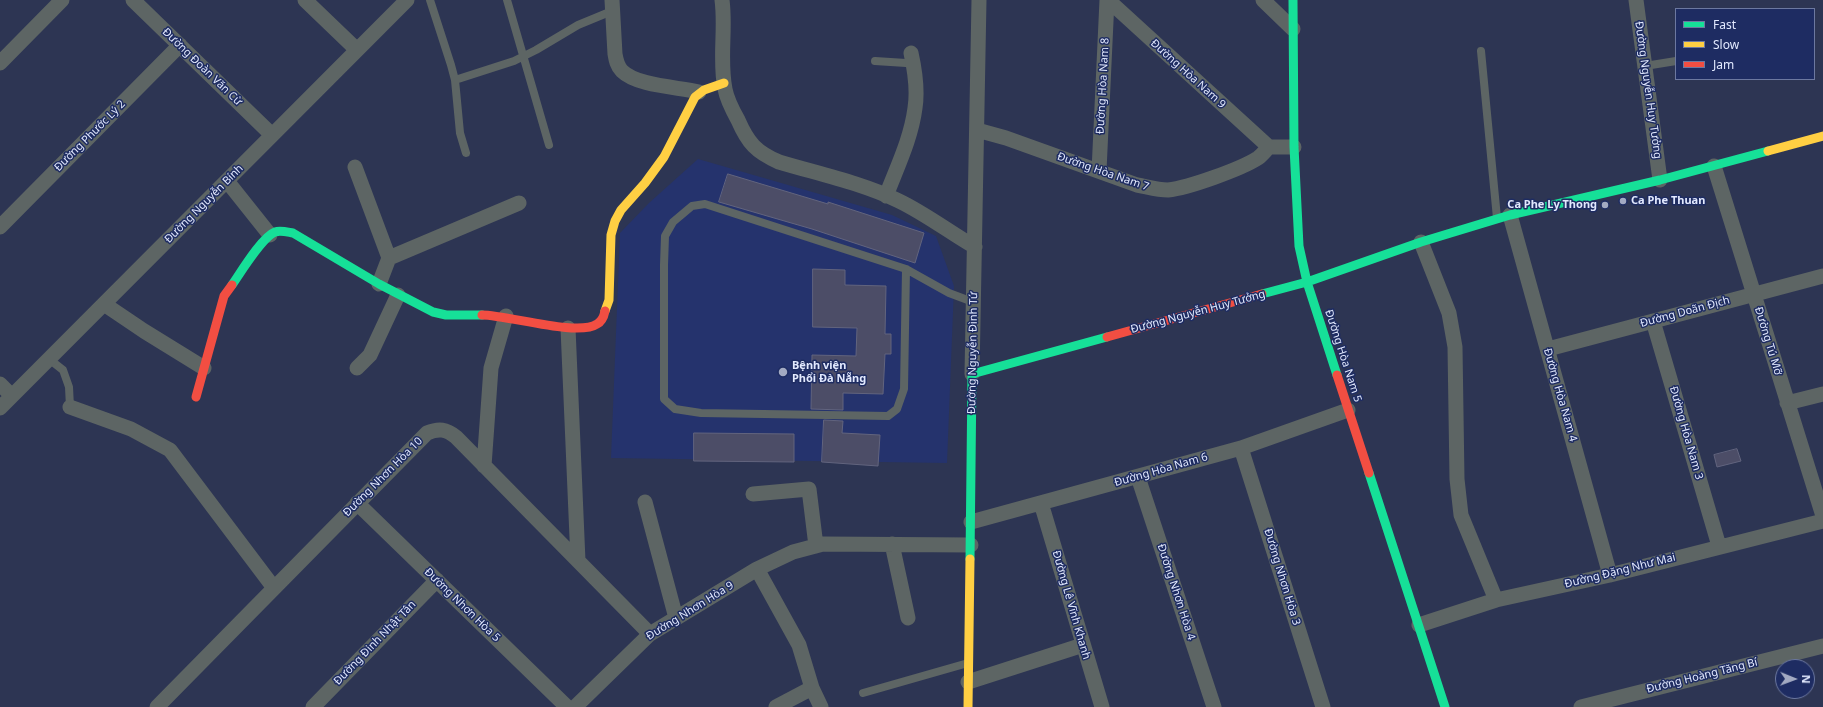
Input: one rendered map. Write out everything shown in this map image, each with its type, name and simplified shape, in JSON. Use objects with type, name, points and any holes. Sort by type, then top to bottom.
[{"type":"street","points":[[0,63],[62,0]]},
{"type":"street","name":"Đường Đoàn Văn Cừ","points":[[132,0],[272,135]]},
{"type":"street","points":[[305,0],[357,50]]},
{"type":"street","name":"Đường Nguyễn Bính","points":[[0,408],[407,0]]},
{"type":"street","points":[[722,0],[724,84],[727,98],[748,140],[754,148],[766,156],[886,196],[919,211],[975,247]]},
{"type":"street","name":"Đường Nguyễn Đình Tứ","points":[[968,707],[979,0]]},
{"type":"street","name":"Đường Hòa Nam 9","points":[[1107,0],[1269,147]]},
{"type":"street","name":"Đường Hòa Nam 8","points":[[1099,171],[1107,0]]},
{"type":"street","points":[[1263,0],[1293,29]]},
{"type":"street","name":"Đường Hòa Nam 5","points":[[1293,0],[1294,148],[1299,246],[1307,282],[1445,707]]},
{"type":"street","name":"Đường Nguyễn Huy Tưởng","points":[[1636,0],[1660,180]]},
{"type":"street","points":[[612,6],[615,54],[621,70],[628,76],[643,81],[699,92],[724,84]]},
{"type":"street","name":"Đường Phước Lý 2","points":[[0,227],[180,45]]},
{"type":"street","points":[[886,196],[905,149],[915,108],[916,77],[912,57]]},
{"type":"street","points":[[196,396],[224,296],[265,239],[270,234],[275,232],[285,231],[293,233],[398,295],[417,305],[440,314],[506,316],[568,328],[590,327],[598,324],[604,316],[609,300],[610,247],[615,221],[621,210],[645,183],[664,157],[699,92]]},
{"type":"street","name":"Đường Hòa Nam 7","points":[[977,130],[1006,138],[1144,187],[1158,190],[1178,189],[1245,164],[1258,158],[1269,147]]},
{"type":"street","name":"Đường Nguyễn Huy Tưởng","points":[[972,374],[1307,282],[1421,242],[1504,217],[1660,180],[1823,136]]},
{"type":"street","points":[[1269,147],[1294,148]]},
{"type":"street","name":"Đường Tú Mỡ","points":[[1714,166],[1823,516]]},
{"type":"street","points":[[355,167],[389,258],[379,284]]},
{"type":"street","points":[[226,181],[270,234]]},
{"type":"street","points":[[389,258],[519,203]]},
{"type":"street","name":"Đường Hòa Nam 4","points":[[1504,217],[1548,349],[1610,575]]},
{"type":"street","points":[[1421,242],[1449,314],[1456,347],[1457,479],[1461,515],[1496,600]]},
{"type":"street","name":"Đường Doãn Địch","points":[[1548,349],[1823,276]]},
{"type":"street","points":[[357,368],[370,355],[398,295]]},
{"type":"street","points":[[104,304],[204,368]]},
{"type":"street","points":[[484,466],[491,368],[506,316]]},
{"type":"street","name":"Đường Hòa Nam 3","points":[[1653,321],[1719,546]]},
{"type":"street","points":[[568,328],[578,561]]},
{"type":"street","points":[[0,384],[12,396]]},
{"type":"street","points":[[1787,403],[1823,394]]},
{"type":"street","points":[[70,408],[131,428],[170,450],[274,588]]},
{"type":"street","name":"Đường Hòa Nam 6","points":[[971,522],[1241,448],[1348,410]]},
{"type":"street","name":"Đường Nhơn Hòa 10","points":[[157,707],[427,433],[434,430],[442,429],[450,432],[650,634]]},
{"type":"street","name":"Đường Nhơn Hòa 3","points":[[1241,448],[1323,707]]},
{"type":"street","name":"Đường Nhơn Hòa 4","points":[[1138,477],[1214,707]]},
{"type":"street","points":[[753,494],[809,488],[816,546]]},
{"type":"street","points":[[645,502],[676,618]]},
{"type":"street","name":"Đường Lê Vĩnh Khanh","points":[[1041,502],[1102,707]]},
{"type":"street","name":"Đường Nhơn Hòa 5","points":[[357,503],[438,580],[567,707]]},
{"type":"street","name":"Đường Đặng Như Mai","points":[[1419,625],[1496,600],[1610,575],[1719,546],[1823,521]]},
{"type":"street","name":"Đường Nhơn Hòa 9","points":[[575,707],[650,634],[757,569],[793,552],[823,544],[971,545]]},
{"type":"street","points":[[892,544],[908,618]]},
{"type":"street","points":[[757,569],[799,645],[812,688],[820,707]]},
{"type":"street","name":"Đường Đinh Nhật Tân","points":[[313,707],[438,580]]},
{"type":"street","points":[[968,682],[1083,645]]},
{"type":"street","name":"Đường Hoàng Tăng Bí","points":[[1581,707],[1823,646]]},
{"type":"street","points":[[776,707],[812,688]]},
{"type":"lane","points":[[430,0],[455,80],[459,127],[466,153]]},
{"type":"lane","points":[[507,0],[549,145]]},
{"type":"lane","points":[[455,80],[524,57],[612,6]]},
{"type":"lane","points":[[1481,51],[1504,217]]},
{"type":"lane","points":[[875,61],[906,63],[912,57]]},
{"type":"lane","points":[[1645,66],[1675,61]]},
{"type":"lane","points":[[906,269],[904,389],[897,409],[888,416],[701,413],[675,409],[664,399],[665,236],[673,222],[692,206],[705,204],[906,269],[948,293],[974,302]]},
{"type":"lane","points":[[49,359],[63,370],[69,387],[70,408]]},
{"type":"lane","points":[[863,693],[969,663]]},
{"type":"shaded area","name":"Bệnh viện Phổi Đà Nẵng","points":[[698,159],[892,215],[936,236],[954,286],[947,463],[611,458],[620,233],[649,203]]},
{"type":"building","points":[[728,174],[828,204],[828,202],[924,233],[915,263],[812,229],[719,202]]},
{"type":"building","points":[[813,269],[845,270],[845,285],[886,286],[885,334],[891,334],[891,354],[885,354],[883,394],[843,393],[843,410],[811,409],[812,355],[856,356],[857,328],[813,327]]},
{"type":"building","points":[[824,420],[843,421],[842,433],[880,435],[878,466],[822,462]]},
{"type":"building","points":[[694,433],[794,434],[794,462],[694,461]]},
{"type":"building","points":[[1737,449],[1741,461],[1717,467],[1714,455]]},
{"type":"traffic: fast","points":[[1293,0],[1294,147],[1299,246],[1307,282],[1337,375]]},
{"type":"traffic: fast","points":[[1262,294],[1307,282],[1421,242],[1510,215],[1660,180],[1768,151]]},
{"type":"traffic: fast","points":[[232,285],[264,241],[275,232],[284,231],[293,233],[379,284],[433,312],[446,315],[482,315]]},
{"type":"traffic: fast","points":[[970,559],[972,374],[1107,337]]},
{"type":"traffic: fast","points":[[1369,473],[1445,707]]},
{"type":"traffic: slow","points":[[605,311],[609,300],[611,235],[615,221],[621,210],[645,183],[664,157],[695,97],[704,90],[724,83]]},
{"type":"traffic: slow","points":[[1768,151],[1823,136]]},
{"type":"traffic: slow","points":[[968,707],[970,559]]},
{"type":"traffic: jam","points":[[196,397],[224,296],[232,285]]},
{"type":"traffic: jam","points":[[1107,337],[1262,294]]},
{"type":"traffic: jam","points":[[482,315],[559,327],[575,328],[588,327],[597,324],[602,319],[605,311]]},
{"type":"traffic: jam","points":[[1337,375],[1369,473]]},
{"type":"place","name":"Ca Phe Thuan","points":[[1623,201]]},
{"type":"place","name":"Ca Phe Ly Thong","points":[[1605,205]]},
{"type":"place","name":"Bệnh viện Phổi Đà Nẵng","points":[[783,372]]}]
